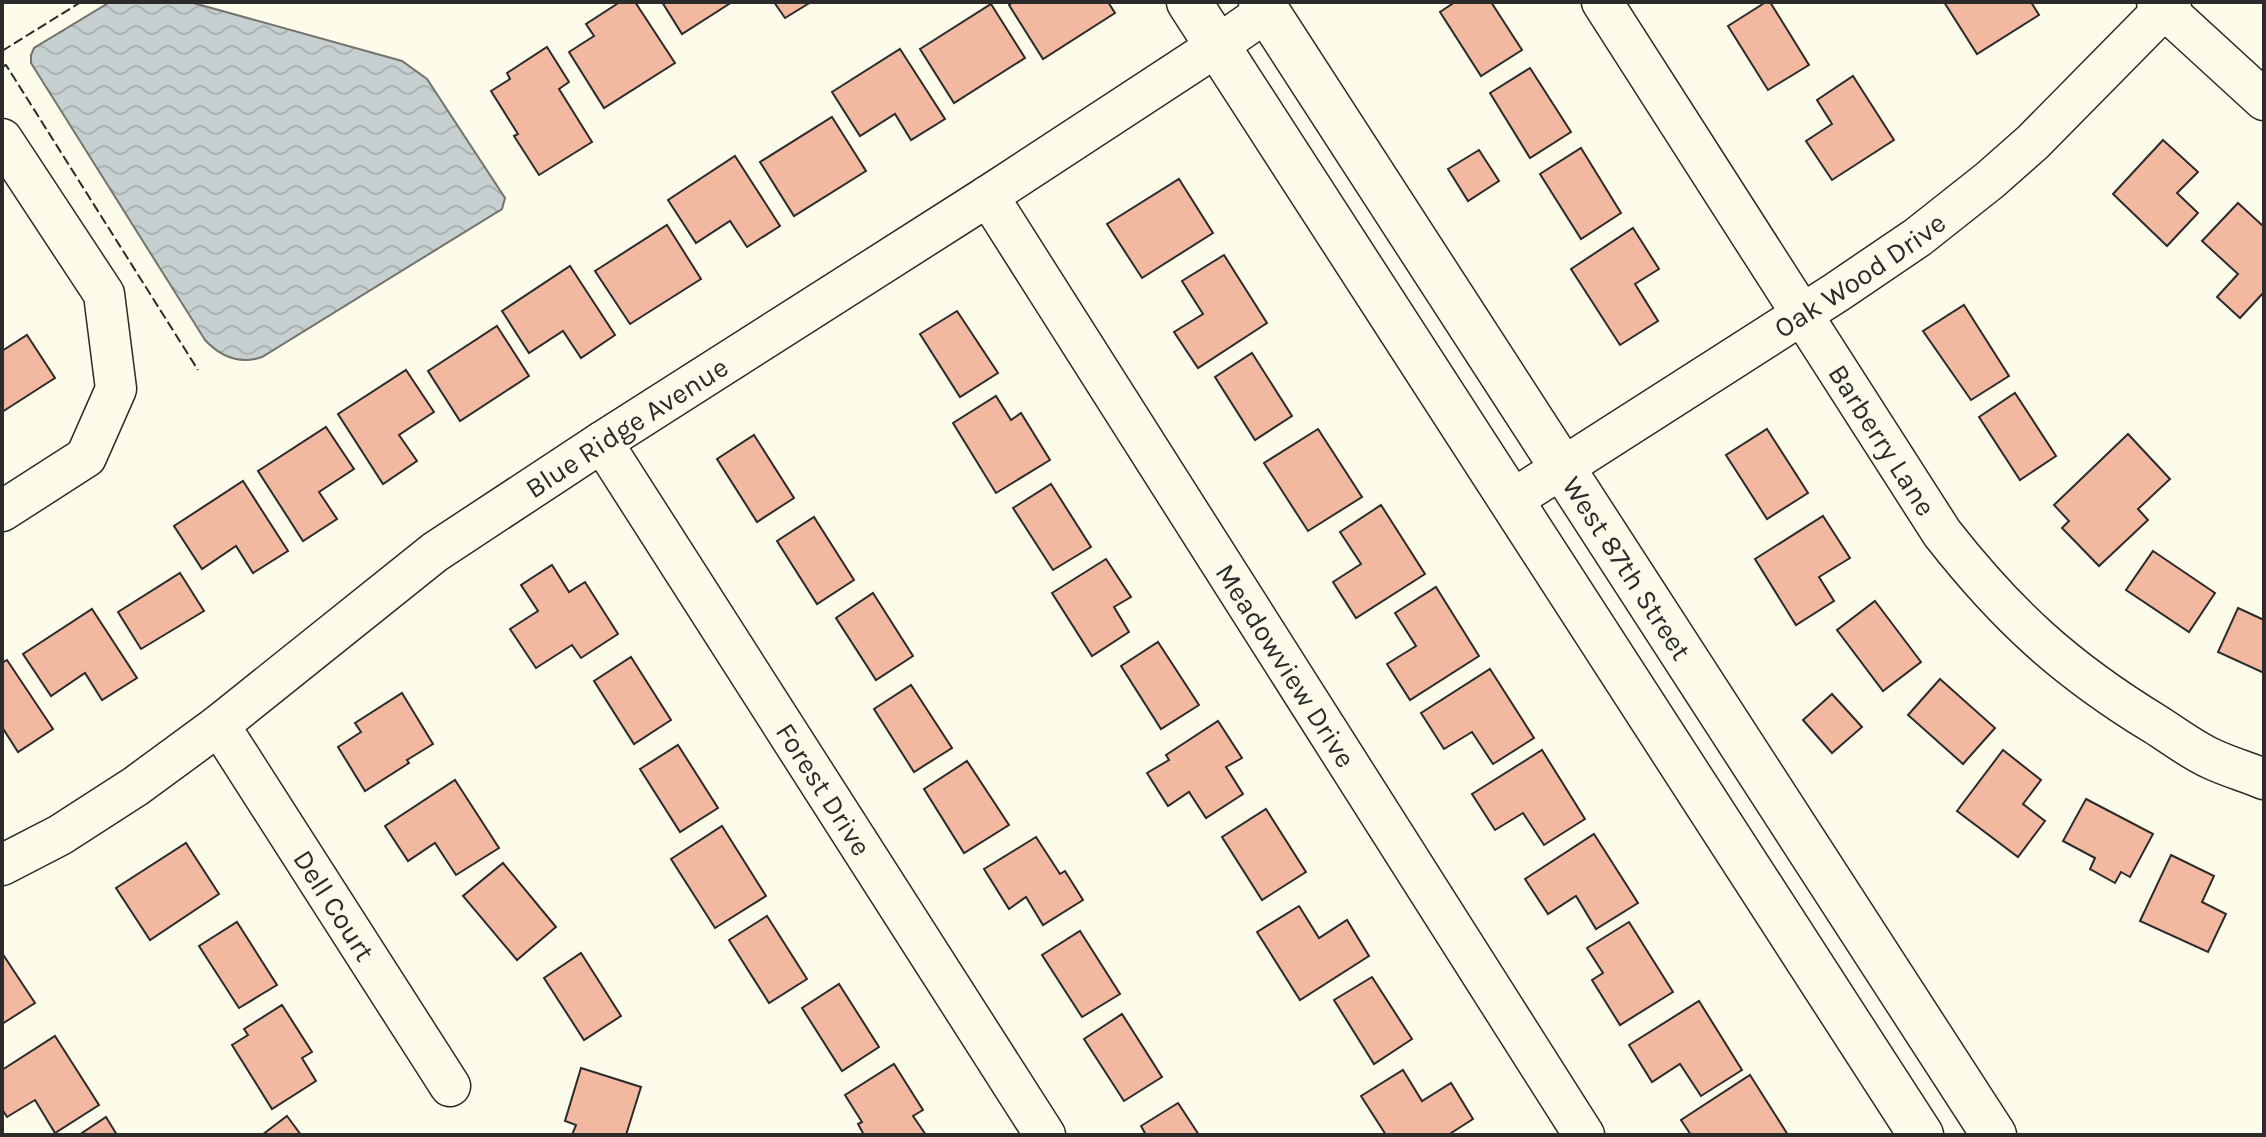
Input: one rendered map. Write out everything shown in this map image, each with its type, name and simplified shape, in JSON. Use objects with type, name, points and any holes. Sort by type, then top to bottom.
[{"type":"main road","points":[[1189,2],[1921,1135]]},
{"type":"main road","name":"West 87th Street","points":[[1264,6],[1994,1135]]},
{"type":"street","name":"Barberry Lane","points":[[1602,2],[1942,533],[1977,578],[2018,622],[2068,666],[2211,759],[2264,779]]},
{"type":"street","name":"Oak Wood Drive","points":[[1512,500],[1918,237],[2033,142],[2164,4]]},
{"type":"street","points":[[2164,4],[2264,100]]},
{"type":"street","name":"Blue Ridge Avenue","points":[[2,865],[60,835],[219,725],[435,552],[1217,46],[1264,6]]},
{"type":"street","points":[[2,139],[104,294],[116,389],[86,457],[2,511]]},
{"type":"street","name":"Meadowview Drive","points":[[988,196],[1584,1135]]},
{"type":"street","name":"Forest Drive","points":[[602,442],[1045,1135]]},
{"type":"street","name":"Dell Court","points":[[219,725],[450,1086]]},
{"type":"water","points":[[110,2],[190,2],[402,61],[427,79],[505,198],[502,209],[262,357],[238,360],[224,355],[205,340],[31,63],[34,48]]},
{"type":"building","points":[[620,2],[635,2],[675,63],[604,108],[569,52],[594,36],[586,24]]},
{"type":"building","points":[[662,2],[732,2],[682,34]]},
{"type":"building","points":[[774,2],[811,2],[785,18]]},
{"type":"building","points":[[1013,2],[1108,2],[1115,13],[1043,59],[1009,5]]},
{"type":"building","points":[[1455,2],[1491,2],[1522,50],[1481,76],[1440,12]]},
{"type":"building","points":[[1770,2],[1809,65],[1768,90],[1728,26]]},
{"type":"building","points":[[1944,2],[2031,2],[2039,15],[1977,54]]},
{"type":"building","points":[[991,4],[1025,58],[954,103],[920,49]]},
{"type":"building","points":[[547,47],[569,82],[559,89],[592,142],[539,175],[491,91],[510,79],[507,73]]},
{"type":"building","points":[[900,49],[945,119],[911,140],[895,114],[860,136],[832,92]]},
{"type":"building","points":[[1530,68],[1571,132],[1530,158],[1490,93]]},
{"type":"building","points":[[1853,76],[1894,140],[1832,180],[1806,141],[1832,124],[1817,100]]},
{"type":"building","points":[[832,117],[866,171],[794,216],[760,162]]},
{"type":"building","points":[[2163,140],[2198,172],[2177,193],[2198,213],[2167,246],[2113,194]]},
{"type":"building","points":[[1581,148],[1621,213],[1581,239],[1540,174]]},
{"type":"building","points":[[1479,150],[1499,181],[1468,201],[1448,169]]},
{"type":"building","points":[[735,156],[780,226],[747,247],[730,221],[696,243],[668,200]]},
{"type":"building","points":[[1179,179],[1213,233],[1142,278],[1107,224]]},
{"type":"building","points":[[2238,203],[2264,227],[2264,292],[2240,318],[2217,297],[2238,274],[2202,241]]},
{"type":"building","points":[[667,225],[701,279],[630,324],[595,271]]},
{"type":"building","points":[[1633,228],[1659,269],[1635,284],[1658,321],[1620,345],[1571,269]]},
{"type":"building","points":[[1224,255],[1267,323],[1198,368],[1174,332],[1203,314],[1182,281]]},
{"type":"building","points":[[570,266],[615,335],[581,358],[563,331],[529,353],[502,311]]},
{"type":"building","points":[[1964,305],[2009,376],[1971,400],[1923,331]]},
{"type":"building","points":[[957,311],[998,373],[960,397],[920,334]]},
{"type":"building","points":[[497,326],[529,376],[460,421],[428,371]]},
{"type":"building","points":[[27,335],[55,378],[2,412],[2,351]]},
{"type":"building","points":[[1252,353],[1292,416],[1255,440],[1215,377]]},
{"type":"building","points":[[406,370],[434,412],[399,435],[417,461],[383,484],[338,414]]},
{"type":"building","points":[[2015,393],[2056,456],[2020,480],[1979,417]]},
{"type":"building","points":[[996,396],[1011,420],[1021,413],[1050,460],[996,493],[953,423]]},
{"type":"building","points":[[326,427],[354,469],[319,492],[337,519],[303,541],[258,471]]},
{"type":"building","points":[[1318,429],[1362,497],[1308,531],[1264,463]]},
{"type":"building","points":[[1767,429],[1808,493],[1767,519],[1726,455]]},
{"type":"building","points":[[2128,434],[2170,479],[2138,509],[2148,520],[2099,566],[2062,528],[2069,521],[2054,505]]},
{"type":"building","points":[[754,435],[794,498],[757,522],[717,459]]},
{"type":"building","points":[[243,481],[288,551],[253,573],[236,546],[202,569],[174,526]]},
{"type":"building","points":[[1051,484],[1091,547],[1053,570],[1013,508]]},
{"type":"building","points":[[1381,505],[1425,574],[1356,618],[1333,582],[1361,564],[1340,532]]},
{"type":"building","points":[[1823,516],[1850,558],[1819,577],[1834,601],[1796,625],[1755,559]]},
{"type":"building","points":[[814,517],[854,580],[817,604],[777,541]]},
{"type":"building","points":[[2153,551],[2215,593],[2189,632],[2126,590]]},
{"type":"building","points":[[1106,559],[1131,597],[1114,607],[1129,632],[1092,656],[1052,593]]},
{"type":"building","points":[[552,565],[569,592],[585,582],[618,634],[581,658],[572,645],[536,668],[510,629],[538,611],[521,585]]},
{"type":"building","points":[[180,573],[204,611],[141,649],[118,612]]},
{"type":"building","points":[[1436,587],[1479,656],[1410,700],[1387,664],[1416,646],[1395,613]]},
{"type":"building","points":[[873,593],[913,656],[876,680],[836,618]]},
{"type":"building","points":[[1875,601],[1921,662],[1883,691],[1837,630]]},
{"type":"building","points":[[2238,608],[2264,620],[2264,673],[2218,652]]},
{"type":"building","points":[[92,609],[137,678],[102,700],[85,673],[51,696],[23,654]]},
{"type":"building","points":[[1158,642],[1199,705],[1161,729],[1121,666]]},
{"type":"building","points":[[631,657],[671,720],[634,744],[594,681]]},
{"type":"building","points":[[7,660],[53,729],[18,752],[2,727],[2,663]]},
{"type":"building","points":[[1490,669],[1534,738],[1493,764],[1472,732],[1444,749],[1421,713]]},
{"type":"building","points":[[1940,679],[1995,728],[1963,764],[1908,715]]},
{"type":"building","points":[[911,685],[952,748],[914,772],[874,709]]},
{"type":"building","points":[[402,693],[433,744],[365,791],[338,747],[361,732],[355,723]]},
{"type":"building","points":[[1832,694],[1862,727],[1832,753],[1803,720]]},
{"type":"building","points":[[1218,721],[1242,758],[1226,767],[1243,794],[1206,818],[1189,792],[1168,806],[1147,773],[1169,760],[1166,755]]},
{"type":"building","points":[[678,745],[718,808],[680,832],[640,769]]},
{"type":"building","points":[[1542,750],[1585,819],[1544,845],[1523,813],[1495,830],[1472,794]]},
{"type":"building","points":[[2003,750],[2041,780],[2023,804],[2045,821],[2018,857],[1957,811]]},
{"type":"building","points":[[967,761],[1009,825],[964,853],[924,789]]},
{"type":"building","points":[[455,780],[499,848],[456,875],[435,843],[408,861],[385,826]]},
{"type":"building","points":[[2086,799],[2153,834],[2130,877],[2121,872],[2115,883],[2090,869],[2095,858],[2063,841]]},
{"type":"building","points":[[1266,809],[1306,872],[1262,900],[1222,837]]},
{"type":"building","points":[[722,826],[766,896],[715,928],[671,859]]},
{"type":"building","points":[[1594,834],[1638,903],[1596,929],[1576,896],[1548,914],[1525,879]]},
{"type":"building","points":[[1036,837],[1060,874],[1065,871],[1083,900],[1043,925],[1026,897],[1009,909],[984,869]]},
{"type":"building","points":[[186,843],[219,894],[150,940],[116,888]]},
{"type":"building","points":[[2171,855],[2214,876],[2202,902],[2226,914],[2208,952],[2140,921]]},
{"type":"building","points":[[503,863],[556,927],[517,960],[463,896]]},
{"type":"building","points":[[1299,906],[1319,938],[1347,920],[1369,956],[1300,1000],[1257,932]]},
{"type":"building","points":[[767,916],[807,979],[769,1003],[729,940]]},
{"type":"building","points":[[237,922],[277,985],[239,1008],[199,946]]},
{"type":"building","points":[[1629,922],[1673,992],[1620,1025],[1592,980],[1603,973],[1587,948]]},
{"type":"building","points":[[1080,931],[1120,994],[1082,1017],[1042,955]]},
{"type":"building","points":[[2,953],[35,1003],[2,1024]]},
{"type":"building","points":[[581,953],[621,1016],[584,1040],[544,978]]},
{"type":"building","points":[[1372,977],[1412,1039],[1374,1064],[1334,1000]]},
{"type":"building","points":[[839,984],[879,1047],[842,1071],[802,1008]]},
{"type":"building","points":[[1699,1001],[1742,1070],[1701,1096],[1680,1064],[1652,1082],[1629,1045]]},
{"type":"building","points":[[282,1005],[312,1052],[302,1058],[316,1081],[272,1109],[232,1045],[248,1035],[244,1029]]},
{"type":"building","points":[[1122,1014],[1162,1077],[1124,1101],[1084,1039]]},
{"type":"building","points":[[55,1036],[99,1105],[55,1133],[35,1100],[7,1117],[2,1109],[2,1070]]},
{"type":"building","points":[[894,1064],[923,1110],[913,1116],[926,1135],[864,1135],[858,1124],[862,1122],[845,1095]]},
{"type":"building","points":[[581,1068],[641,1087],[626,1135],[572,1135],[576,1125],[565,1121]]},
{"type":"building","points":[[1403,1070],[1422,1101],[1451,1083],[1473,1119],[1448,1135],[1386,1135],[1361,1096]]},
{"type":"building","points":[[1750,1075],[1788,1135],[1691,1135],[1681,1120]]},
{"type":"building","points":[[1178,1103],[1199,1135],[1146,1135],[1141,1126]]},
{"type":"building","points":[[287,1116],[301,1135],[262,1135]]},
{"type":"building","points":[[106,1117],[117,1135],[79,1135]]},
{"type":"fence","points":[[2,51],[81,2]]},
{"type":"fence","points":[[2,67],[6,65],[198,370]]}]
